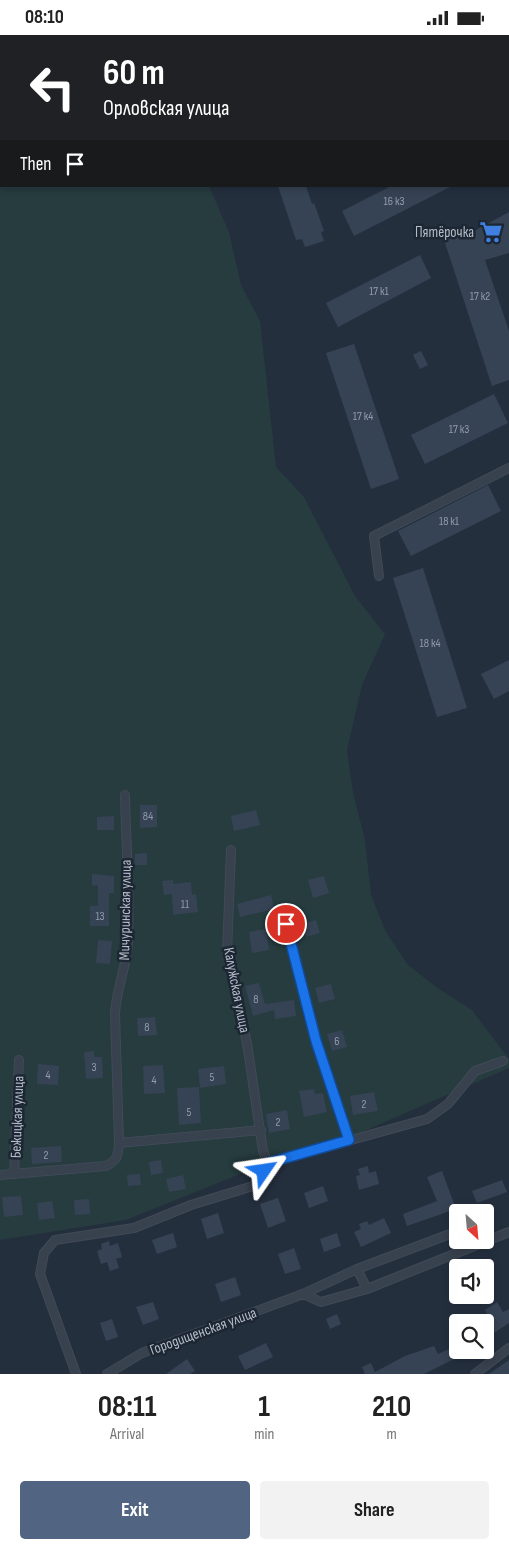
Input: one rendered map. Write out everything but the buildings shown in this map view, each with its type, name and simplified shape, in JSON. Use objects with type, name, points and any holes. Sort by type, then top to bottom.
[{"type":"street","points":[[379,576],[374,536],[509,468]]},
{"type":"street","name":"Мичуринская улица","points":[[118,1143],[115,1013],[116,993],[125,967],[128,942],[125,795]]},
{"type":"street","name":"Калужская улица","points":[[231,850],[226,953],[248,1043],[263,1151],[268,1163]]},
{"type":"street","points":[[286,924],[316,1041],[349,1140]]},
{"type":"street","name":"Бежицкая улица","points":[[14,1174],[19,1059]]},
{"type":"street","points":[[76,1374],[40,1275],[44,1253],[55,1240],[134,1228],[191,1205],[253,1186],[262,1179],[268,1163],[427,1119],[448,1104],[475,1071],[503,1061]]},
{"type":"street","points":[[0,1175],[106,1166],[115,1162],[118,1156],[118,1143],[261,1130]]},
{"type":"street","points":[[303,1294],[321,1302],[367,1289],[509,1232]]},
{"type":"street","name":"Городищенская улица","points":[[106,1374],[142,1353],[303,1294],[357,1269],[449,1234]]},
{"type":"street","points":[[357,1269],[367,1289]]},
{"type":"street","points":[[474,1374],[509,1348]]},
{"type":"green space","points":[[0,187],[209,187],[229,232],[241,285],[260,321],[276,467],[304,497],[355,596],[385,634],[362,685],[347,750],[353,793],[365,840],[371,895],[386,932],[408,965],[439,989],[472,1010],[509,1059],[509,1068],[348,1138],[268,1163],[126,1220],[0,1240]]},
{"type":"place","name":"Пятёрочка","points":[[491,232]]},
{"type":"route","points":[[264,1171],[268,1163],[349,1140],[316,1041],[286,924]]}]
